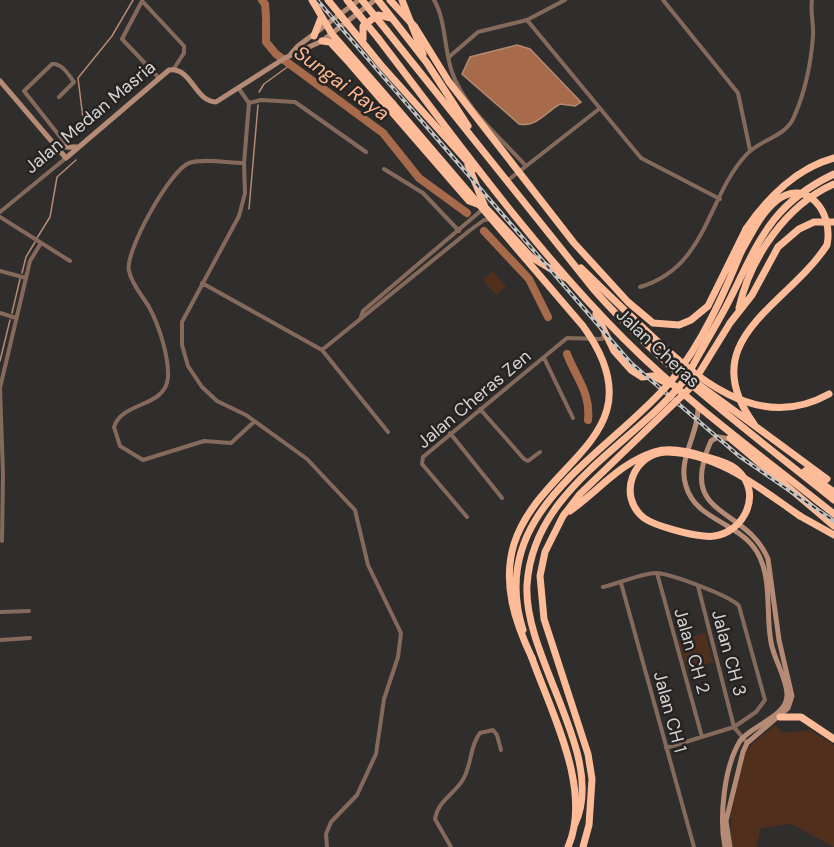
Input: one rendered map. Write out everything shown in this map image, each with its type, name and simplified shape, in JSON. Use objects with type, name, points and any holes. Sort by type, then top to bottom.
[{"type":"highway","points":[[312,0],[332,33],[584,326],[595,343],[604,364],[609,383],[604,419],[578,460],[552,484],[530,511],[514,545],[510,591],[518,629],[532,658]]},
{"type":"highway","points":[[328,0],[466,162],[485,178]]},
{"type":"highway","points":[[347,0],[485,178]]},
{"type":"highway","points":[[361,0],[490,160]]},
{"type":"highway","points":[[376,0],[427,63],[490,160]]},
{"type":"highway","points":[[390,0],[415,27],[448,82],[574,243],[628,302],[653,323],[679,325],[699,314],[715,296],[746,229],[761,207],[779,189],[823,161],[834,158]]},
{"type":"highway","points":[[402,0],[427,63]]},
{"type":"highway","points":[[365,44],[361,35],[363,26],[378,15],[394,20]]},
{"type":"highway","points":[[314,36],[321,18]]},
{"type":"highway","points":[[322,41],[330,42],[469,201],[485,207]]},
{"type":"highway","points":[[351,65],[378,88]]},
{"type":"highway","name":"Jalan Cheras","points":[[490,160],[598,295],[663,361],[834,500]]},
{"type":"highway","points":[[466,162],[485,207],[531,257],[571,281]]},
{"type":"highway","points":[[568,847],[581,802],[578,762],[531,626],[528,607],[529,568],[535,542],[558,501],[682,382],[722,315],[759,237],[803,190],[834,174]]},
{"type":"highway","name":"Jalan Cheras","points":[[485,178],[584,297],[625,341],[712,419],[834,514]]},
{"type":"highway","points":[[739,310],[743,292],[769,241],[791,215],[824,188],[834,184]]},
{"type":"highway","points":[[575,824],[571,766],[532,658],[520,617],[517,573],[523,548],[538,513],[559,487],[672,380],[706,328],[741,252],[766,211],[776,201],[794,193],[807,195],[821,203],[828,215],[831,232],[822,252],[754,323],[737,346],[733,370],[738,399],[754,424]]},
{"type":"highway","points":[[583,847],[589,825],[592,799],[588,754],[550,640],[540,598],[540,576],[545,552],[563,516],[599,475],[690,388],[739,310],[753,295],[778,247],[789,237],[814,222],[834,222]]},
{"type":"highway","points":[[566,254],[679,360],[716,387],[751,406],[786,409],[816,400],[831,391]]},
{"type":"highway","points":[[584,297],[605,330],[614,351],[636,374],[654,376],[677,387]]},
{"type":"highway","points":[[663,361],[708,390],[827,479]]},
{"type":"highway","points":[[712,419],[731,439],[834,526]]},
{"type":"highway","points":[[563,516],[624,465],[657,451],[668,450],[700,455],[736,469],[743,477],[747,484],[749,507],[736,526],[720,536],[704,536],[652,522],[638,511],[631,493],[631,481],[634,471],[644,460],[657,453],[668,452],[694,456],[736,473],[746,479],[755,485],[800,516],[834,535]]},
{"type":"highway","points":[[789,464],[803,470],[834,492]]},
{"type":"highway","points":[[780,717],[801,717],[834,739]]},
{"type":"street","name":"Jalan Medan Masria","points":[[287,57],[298,46],[361,0]]},
{"type":"street","name":"Jalan Medan Masria","points":[[0,212],[159,78],[173,69],[185,75],[201,95],[211,101],[222,99],[287,57],[303,52],[322,41],[376,0]]},
{"type":"street","points":[[434,0],[452,72],[464,95],[526,166]]},
{"type":"street","points":[[449,57],[478,32],[527,20],[566,0]]},
{"type":"street","points":[[663,0],[738,93],[750,150]]},
{"type":"street","points":[[640,287],[655,283],[674,270],[697,245],[733,173],[750,150],[789,126],[795,116],[810,63],[813,34],[812,0]]},
{"type":"street","points":[[159,78],[122,39],[142,1],[184,46],[184,53],[173,69]]},
{"type":"street","points":[[527,20],[641,158],[720,200]]},
{"type":"street","points":[[59,97],[74,82],[63,68],[56,64],[52,64],[24,91],[70,148]]},
{"type":"street","points":[[0,81],[66,158]]},
{"type":"street","points":[[239,89],[249,103],[244,162],[245,193],[239,216],[182,322],[182,345],[188,366],[202,387],[217,401],[255,421],[307,459],[355,510],[368,565],[397,619],[401,633],[399,657],[384,699],[376,754],[357,795],[328,828],[327,847]]},
{"type":"street","points":[[249,103],[261,100],[295,102],[366,152]]},
{"type":"street","points":[[507,181],[599,109]]},
{"type":"street","points":[[56,146],[70,148],[81,145]]},
{"type":"street","points":[[244,162],[191,162],[183,166],[169,182],[129,254],[129,274],[150,308],[159,334],[168,379],[159,396],[120,416],[114,428],[120,447],[143,460],[204,441],[231,443],[255,421]]},
{"type":"street","points":[[384,169],[423,193],[463,236]]},
{"type":"street","points":[[361,317],[363,311],[485,207]]},
{"type":"street","points":[[0,217],[70,261]]},
{"type":"street","points":[[322,350],[484,220],[497,219]]},
{"type":"street","points":[[2,542],[0,388],[30,261],[41,243]]},
{"type":"street","points":[[0,271],[26,278]]},
{"type":"street","points":[[202,283],[322,350],[388,432]]},
{"type":"street","points":[[0,314],[15,318]]},
{"type":"street","points":[[595,337],[603,338],[605,330]]},
{"type":"street","points":[[595,337],[606,342],[614,351]]},
{"type":"street","name":"Jalan Cheras Zen","points":[[467,518],[421,460],[426,452],[567,338],[595,337]]},
{"type":"street","points":[[544,358],[573,418]]},
{"type":"street","points":[[698,407],[684,463],[686,489],[697,506],[734,529],[752,545],[763,568],[771,642],[787,696],[783,706],[736,750],[721,807],[725,847]]},
{"type":"street","points":[[480,409],[524,459],[528,460],[540,452]]},
{"type":"street","points":[[450,434],[502,498]]},
{"type":"street","points":[[730,847],[726,821],[744,741],[780,717],[788,708],[792,696],[779,640],[768,559],[763,548],[749,530],[718,511],[704,494],[702,469],[711,441],[717,437],[731,439]]},
{"type":"street","points":[[603,587],[657,573],[729,598],[739,606],[759,673],[764,695],[763,705],[734,727],[666,748]]},
{"type":"street","name":"Jalan CH 2","points":[[657,573],[702,737]]},
{"type":"street","name":"Jalan CH 1","points":[[621,583],[694,847]]},
{"type":"street","name":"Jalan CH 3","points":[[698,586],[734,727],[744,741]]},
{"type":"street","points":[[770,630],[772,613],[775,610]]},
{"type":"street","points":[[0,612],[29,611]]},
{"type":"street","points":[[0,640],[30,638]]},
{"type":"street","points":[[451,847],[435,819],[441,803],[464,780],[472,747],[480,733],[493,730],[501,750]]},
{"type":"shaded area","points":[[517,45],[530,49],[581,102],[575,106],[560,104],[536,122],[519,124],[462,74],[470,57]]},
{"type":"shaded area","points":[[493,271],[506,287],[496,295],[483,280]]},
{"type":"shaded area","points":[[705,633],[713,662],[687,670],[678,641]]},
{"type":"shaded area","points":[[776,725],[782,733],[810,730],[834,745],[834,847],[791,824],[761,828],[756,847],[732,847],[733,797],[742,758],[754,743]]},
{"type":"waterway","points":[[84,126],[78,78],[112,36],[133,0]]},
{"type":"waterway","name":"Sungai Raya","points":[[262,0],[265,4],[266,17]]},
{"type":"waterway","name":"Sungai Raya","points":[[266,21],[266,42],[276,54],[383,133],[419,178],[467,213]]},
{"type":"waterway","points":[[259,92],[264,84],[290,65]]},
{"type":"waterway","points":[[249,209],[258,105]]},
{"type":"waterway","points":[[37,238],[50,217],[57,177],[76,160]]},
{"type":"waterway","name":"Sungai Raya","points":[[484,231],[529,279],[548,317]]},
{"type":"waterway","points":[[22,273],[26,257],[35,242]]},
{"type":"waterway","points":[[12,313],[20,279]]},
{"type":"waterway","points":[[0,361],[10,320]]},
{"type":"waterway","name":"Sungai Raya","points":[[567,354],[585,394],[588,420]]},
{"type":"railway","points":[[317,0],[631,363],[739,456],[834,521]]}]
